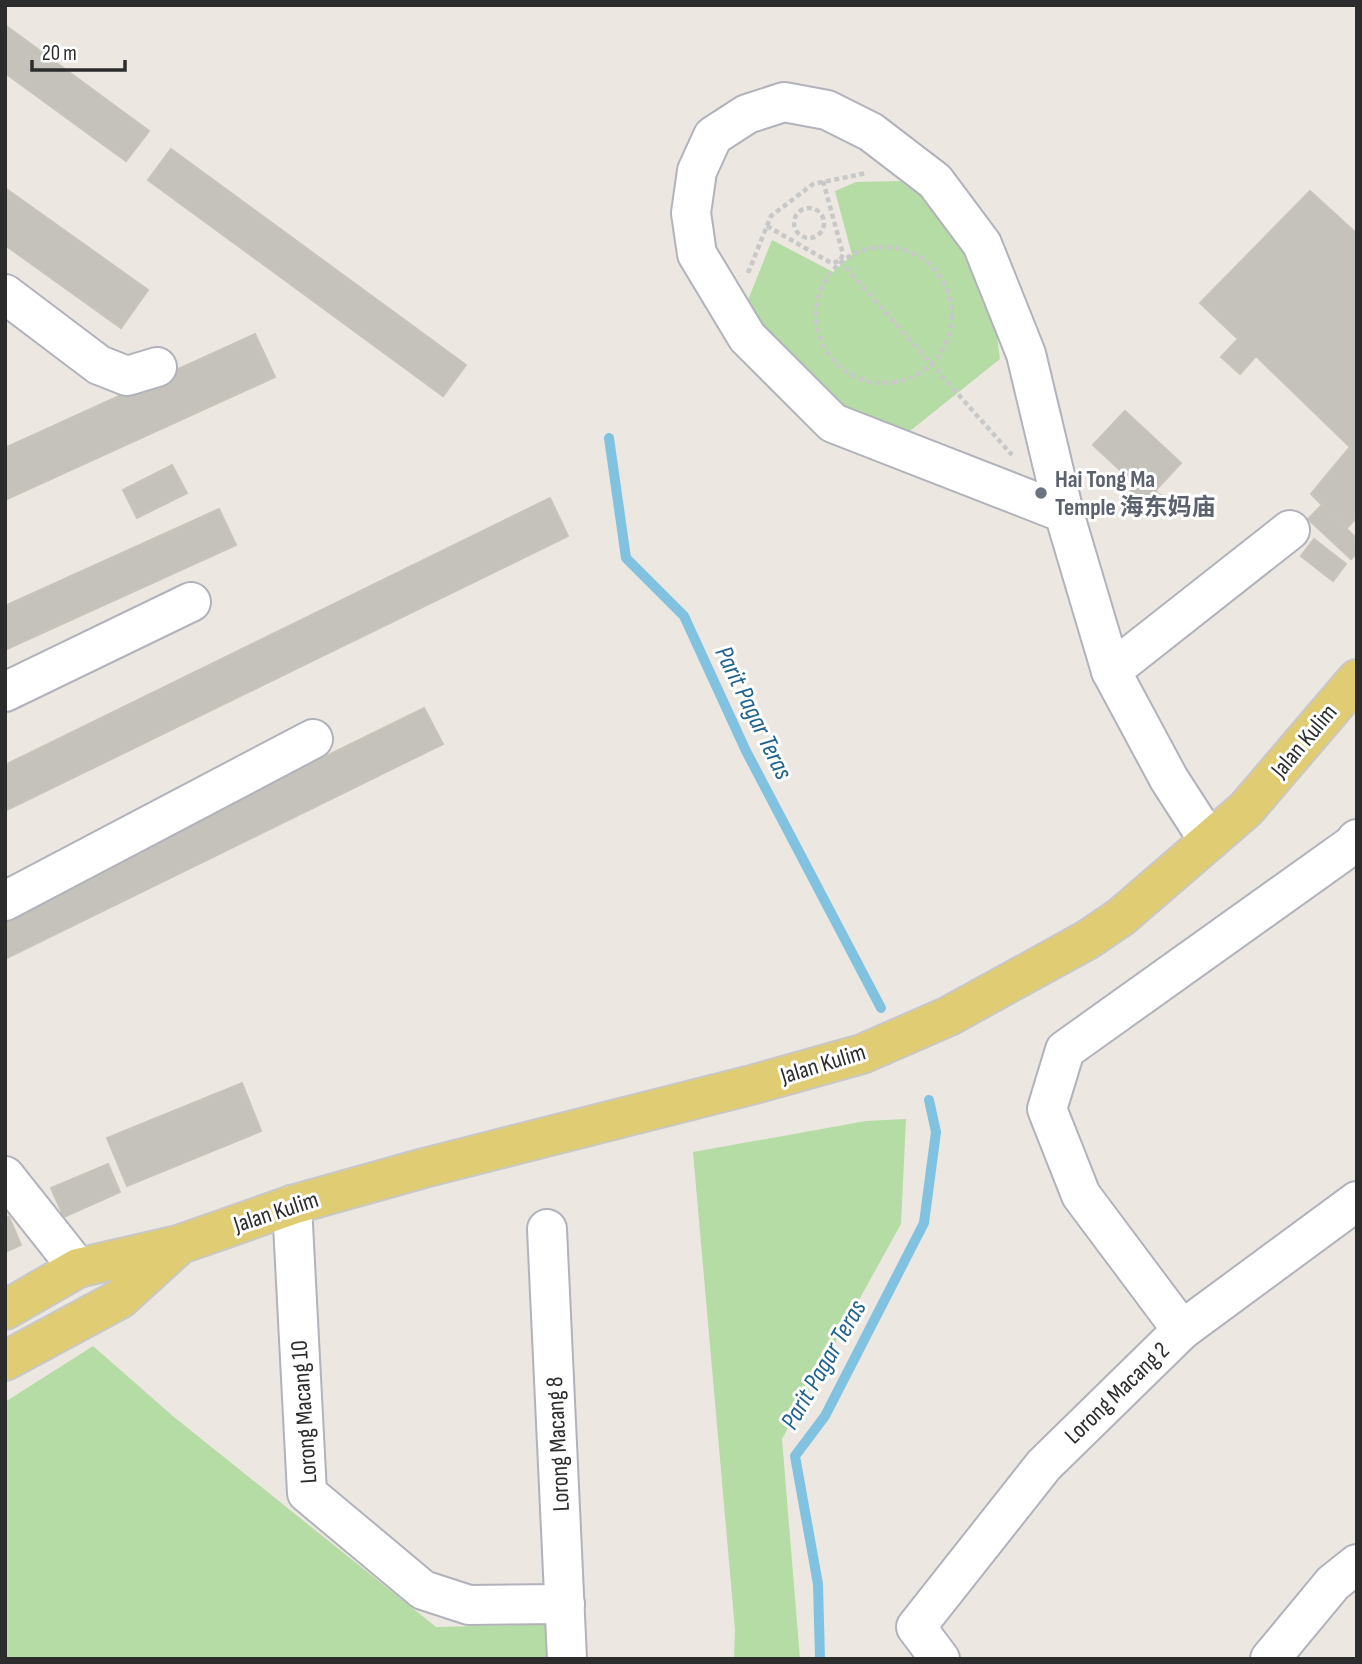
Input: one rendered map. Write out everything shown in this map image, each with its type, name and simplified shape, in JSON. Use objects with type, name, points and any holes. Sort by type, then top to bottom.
[{"type":"main road","name":"Jalan Kulim","points":[[5,1310],[78,1268],[178,1245],[292,1205],[862,1054],[949,1016],[1087,940],[1121,917],[1246,809],[1357,679]]},
{"type":"main road","name":"Jalan Kulim","points":[[5,1361],[120,1299],[178,1245]]},
{"type":"street","points":[[1064,513],[833,423],[747,337],[697,254],[691,213],[697,171],[713,136],[747,114],[784,102],[827,110],[871,132],[935,181],[982,244],[1026,354],[1064,513],[1111,671],[1169,779],[1209,841]]},
{"type":"street","points":[[5,294],[99,365],[127,376],[157,367]]},
{"type":"street","points":[[1111,671],[1290,530]]},
{"type":"street","points":[[5,692],[191,602]]},
{"type":"street","points":[[5,901],[313,739]]},
{"type":"street","points":[[1182,1330],[1081,1195],[1047,1109],[1065,1050],[1357,839]]},
{"type":"street","points":[[5,1176],[78,1268]]},
{"type":"street","name":"Lorong Macang 2","points":[[940,1659],[916,1626],[1044,1465],[1182,1330],[1357,1201]]},
{"type":"street","name":"Lorong Macang 10","points":[[292,1205],[307,1493],[424,1590],[469,1605],[565,1604]]},
{"type":"street","name":"Lorong Macang 8","points":[[547,1229],[566,1659]]},
{"type":"street","points":[[1270,1659],[1333,1583],[1357,1564]]},
{"type":"path","points":[[729,307],[753,262],[771,216],[813,184],[916,166]]},
{"type":"path","points":[[767,226],[831,263],[840,261],[861,251],[881,247],[902,249],[920,258],[936,271],[947,288],[952,309],[944,348],[931,364],[913,376],[891,383],[869,381],[848,373],[832,359],[820,340],[815,318],[818,296],[828,276],[840,261],[842,254],[823,181]]},
{"type":"path","points":[[790,240],[818,234],[830,207]]},
{"type":"path","points":[[804,237],[794,227],[794,218],[801,210],[815,209],[823,221]]},
{"type":"path","points":[[840,261],[1020,463]]},
{"type":"green space","points":[[900,181],[935,206],[982,283],[995,323],[1000,359],[905,435],[865,419],[830,397],[765,328],[748,300],[772,240],[833,272],[852,255],[835,191],[856,182]]},
{"type":"green space","points":[[906,1119],[901,1224],[782,1439],[800,1659],[734,1659],[735,1630],[693,1152],[866,1121]]},
{"type":"green space","points":[[93,1346],[174,1417],[436,1627],[558,1624],[551,1659],[5,1659],[5,1402]]},
{"type":"building","points":[[5,25],[149,131],[126,161],[5,73]]},
{"type":"building","points":[[171,149],[466,365],[443,396],[148,180]]},
{"type":"building","points":[[5,188],[148,290],[121,328],[5,245]]},
{"type":"building","points":[[1310,191],[1357,234],[1357,517],[1346,529],[1311,494],[1350,447],[1256,356],[1240,374],[1221,357],[1238,339],[1200,303]]},
{"type":"building","points":[[255,334],[275,377],[5,500],[5,448]]},
{"type":"building","points":[[1125,411],[1181,463],[1155,491],[1162,496],[1155,503],[1148,498],[1142,504],[1129,493],[1136,485],[1093,445]]},
{"type":"building","points":[[172,465],[187,493],[137,518],[123,490]]},
{"type":"building","points":[[550,498],[568,536],[5,811],[5,765]]},
{"type":"building","points":[[1322,505],[1357,539],[1357,553],[1351,559],[1308,519]]},
{"type":"building","points":[[219,509],[236,545],[5,650],[5,606]]},
{"type":"building","points":[[1314,539],[1346,564],[1333,581],[1301,556]]},
{"type":"building","points":[[424,708],[443,744],[5,959],[5,914]]},
{"type":"building","points":[[242,1083],[261,1131],[127,1186],[107,1138]]},
{"type":"building","points":[[108,1164],[120,1192],[64,1217],[51,1188]]},
{"type":"building","points":[[9,1217],[21,1245],[5,1252],[5,1218]]},
{"type":"waterway","name":"Parit Pagar Teras","points":[[609,438],[626,558],[684,616],[746,751],[881,1008]]},
{"type":"waterway","name":"Parit Pagar Teras","points":[[820,1659],[818,1584],[795,1456],[825,1416],[924,1223],[936,1132],[929,1100]]},
{"type":"place","name":"Hai Tong Ma Temple 海东妈庙","points":[[1041,493]]}]
